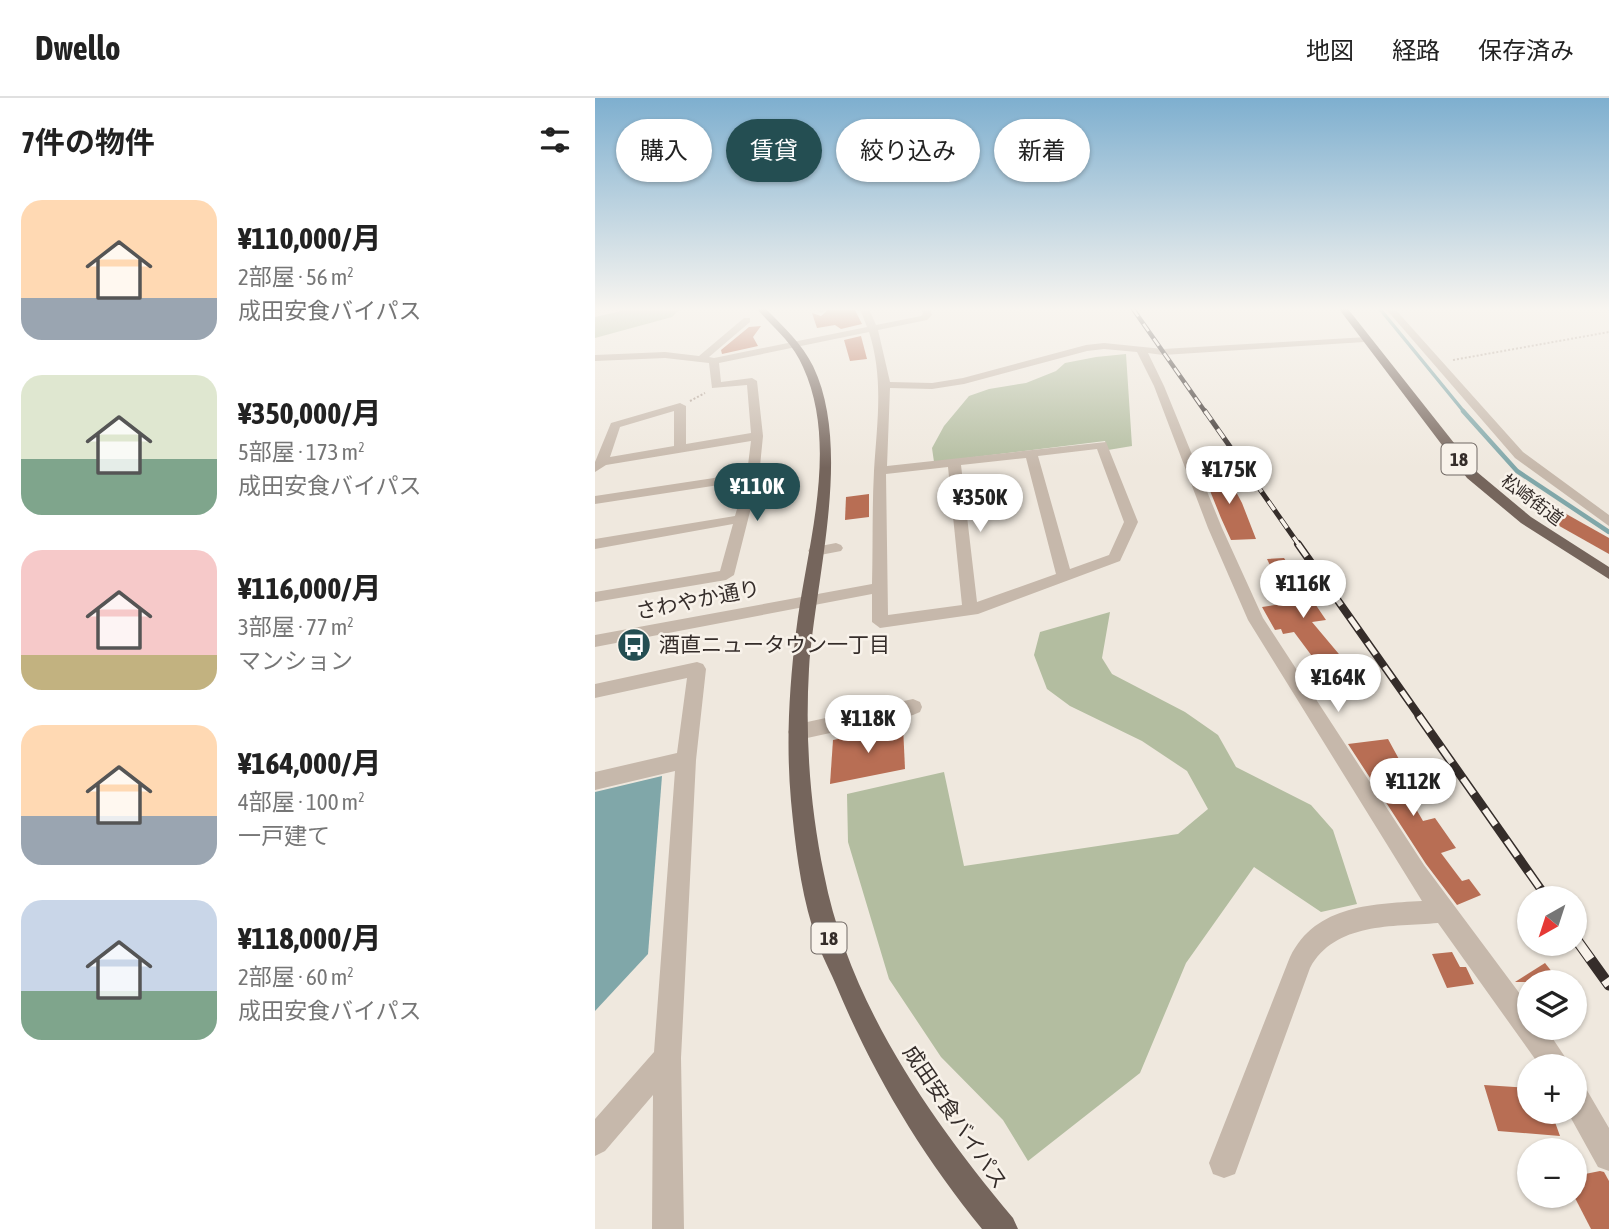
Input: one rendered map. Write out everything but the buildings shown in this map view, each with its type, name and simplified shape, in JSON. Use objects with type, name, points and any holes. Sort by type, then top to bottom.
[{"type":"main road","name":"成田安食バイパス","points":[[806,362],[825,417],[825,478],[808,600],[798,732],[805,820],[823,922],[850,991],[888,1070],[932,1136],[1002,1229]]},
{"type":"main road","name":"松崎街道","points":[[1382,362],[1472,475],[1526,520],[1607,570]]},
{"type":"street","points":[[595,597],[726,575],[753,475],[757,436],[752,381],[716,386],[709,362]]},
{"type":"street","points":[[880,471],[1102,445],[1131,522],[1115,558],[970,609],[880,622],[880,471],[886,385],[883,362]]},
{"type":"street","points":[[886,385],[932,386],[964,381],[1035,362]]},
{"type":"street","points":[[1147,362],[1256,620],[1416,873],[1548,1054]]},
{"type":"street","points":[[1437,363],[1519,455],[1609,522]]},
{"type":"street","points":[[599,465],[615,425],[680,406],[680,449]]},
{"type":"street","points":[[599,465],[757,436]]},
{"type":"street","points":[[1031,453],[1064,576]]},
{"type":"street","points":[[954,463],[970,609]]},
{"type":"street","points":[[595,500],[753,475]]},
{"type":"street","points":[[595,544],[740,519]]},
{"type":"street","points":[[815,551],[836,548]]},
{"type":"street","name":"さわやか通り","points":[[595,641],[878,588]]},
{"type":"street","points":[[595,691],[698,669],[686,760],[667,1058],[668,1229]]},
{"type":"street","points":[[798,732],[913,707]]},
{"type":"street","points":[[595,781],[686,760]]},
{"type":"street","points":[[1224,1163],[1300,962],[1314,940],[1346,922],[1444,911]]},
{"type":"street","points":[[595,1142],[667,1058]]},
{"type":"street","points":[[1587,1118],[1609,1156]]},
{"type":"path","points":[[1437,363],[1442,362]]},
{"type":"path","points":[[680,406],[716,386]]},
{"type":"green space","points":[[1127,362],[1132,446],[1108,450],[1105,441],[934,462],[932,448],[944,426],[969,396],[989,389],[1026,383],[1056,371],[1065,363]]},
{"type":"green space","points":[[1110,612],[1102,658],[1112,674],[1185,712],[1218,735],[1236,767],[1311,805],[1333,830],[1357,904],[1321,912],[1254,867],[1186,963],[1140,1073],[1028,1161],[1003,1120],[941,1057],[889,979],[848,842],[847,794],[944,772],[964,866],[1178,834],[1208,809],[1187,771],[1142,741],[1070,706],[1047,689],[1034,655],[1040,632]]},
{"type":"water","points":[[662,776],[648,954],[595,1011],[595,792]]},
{"type":"waterway","points":[[1423,362],[1465,413]]},
{"type":"waterway","points":[[1463,411],[1517,471],[1609,532]]},
{"type":"railway","points":[[1170,362],[1206,413]]},
{"type":"railway","points":[[1205,411],[1299,545]]},
{"type":"railway","points":[[1298,544],[1420,717]]},
{"type":"railway","points":[[1419,716],[1539,886]]},
{"type":"railway","points":[[1587,954],[1609,985]]},
{"type":"place","name":"酒直ニュータウン一丁目","points":[[634,645]]}]
